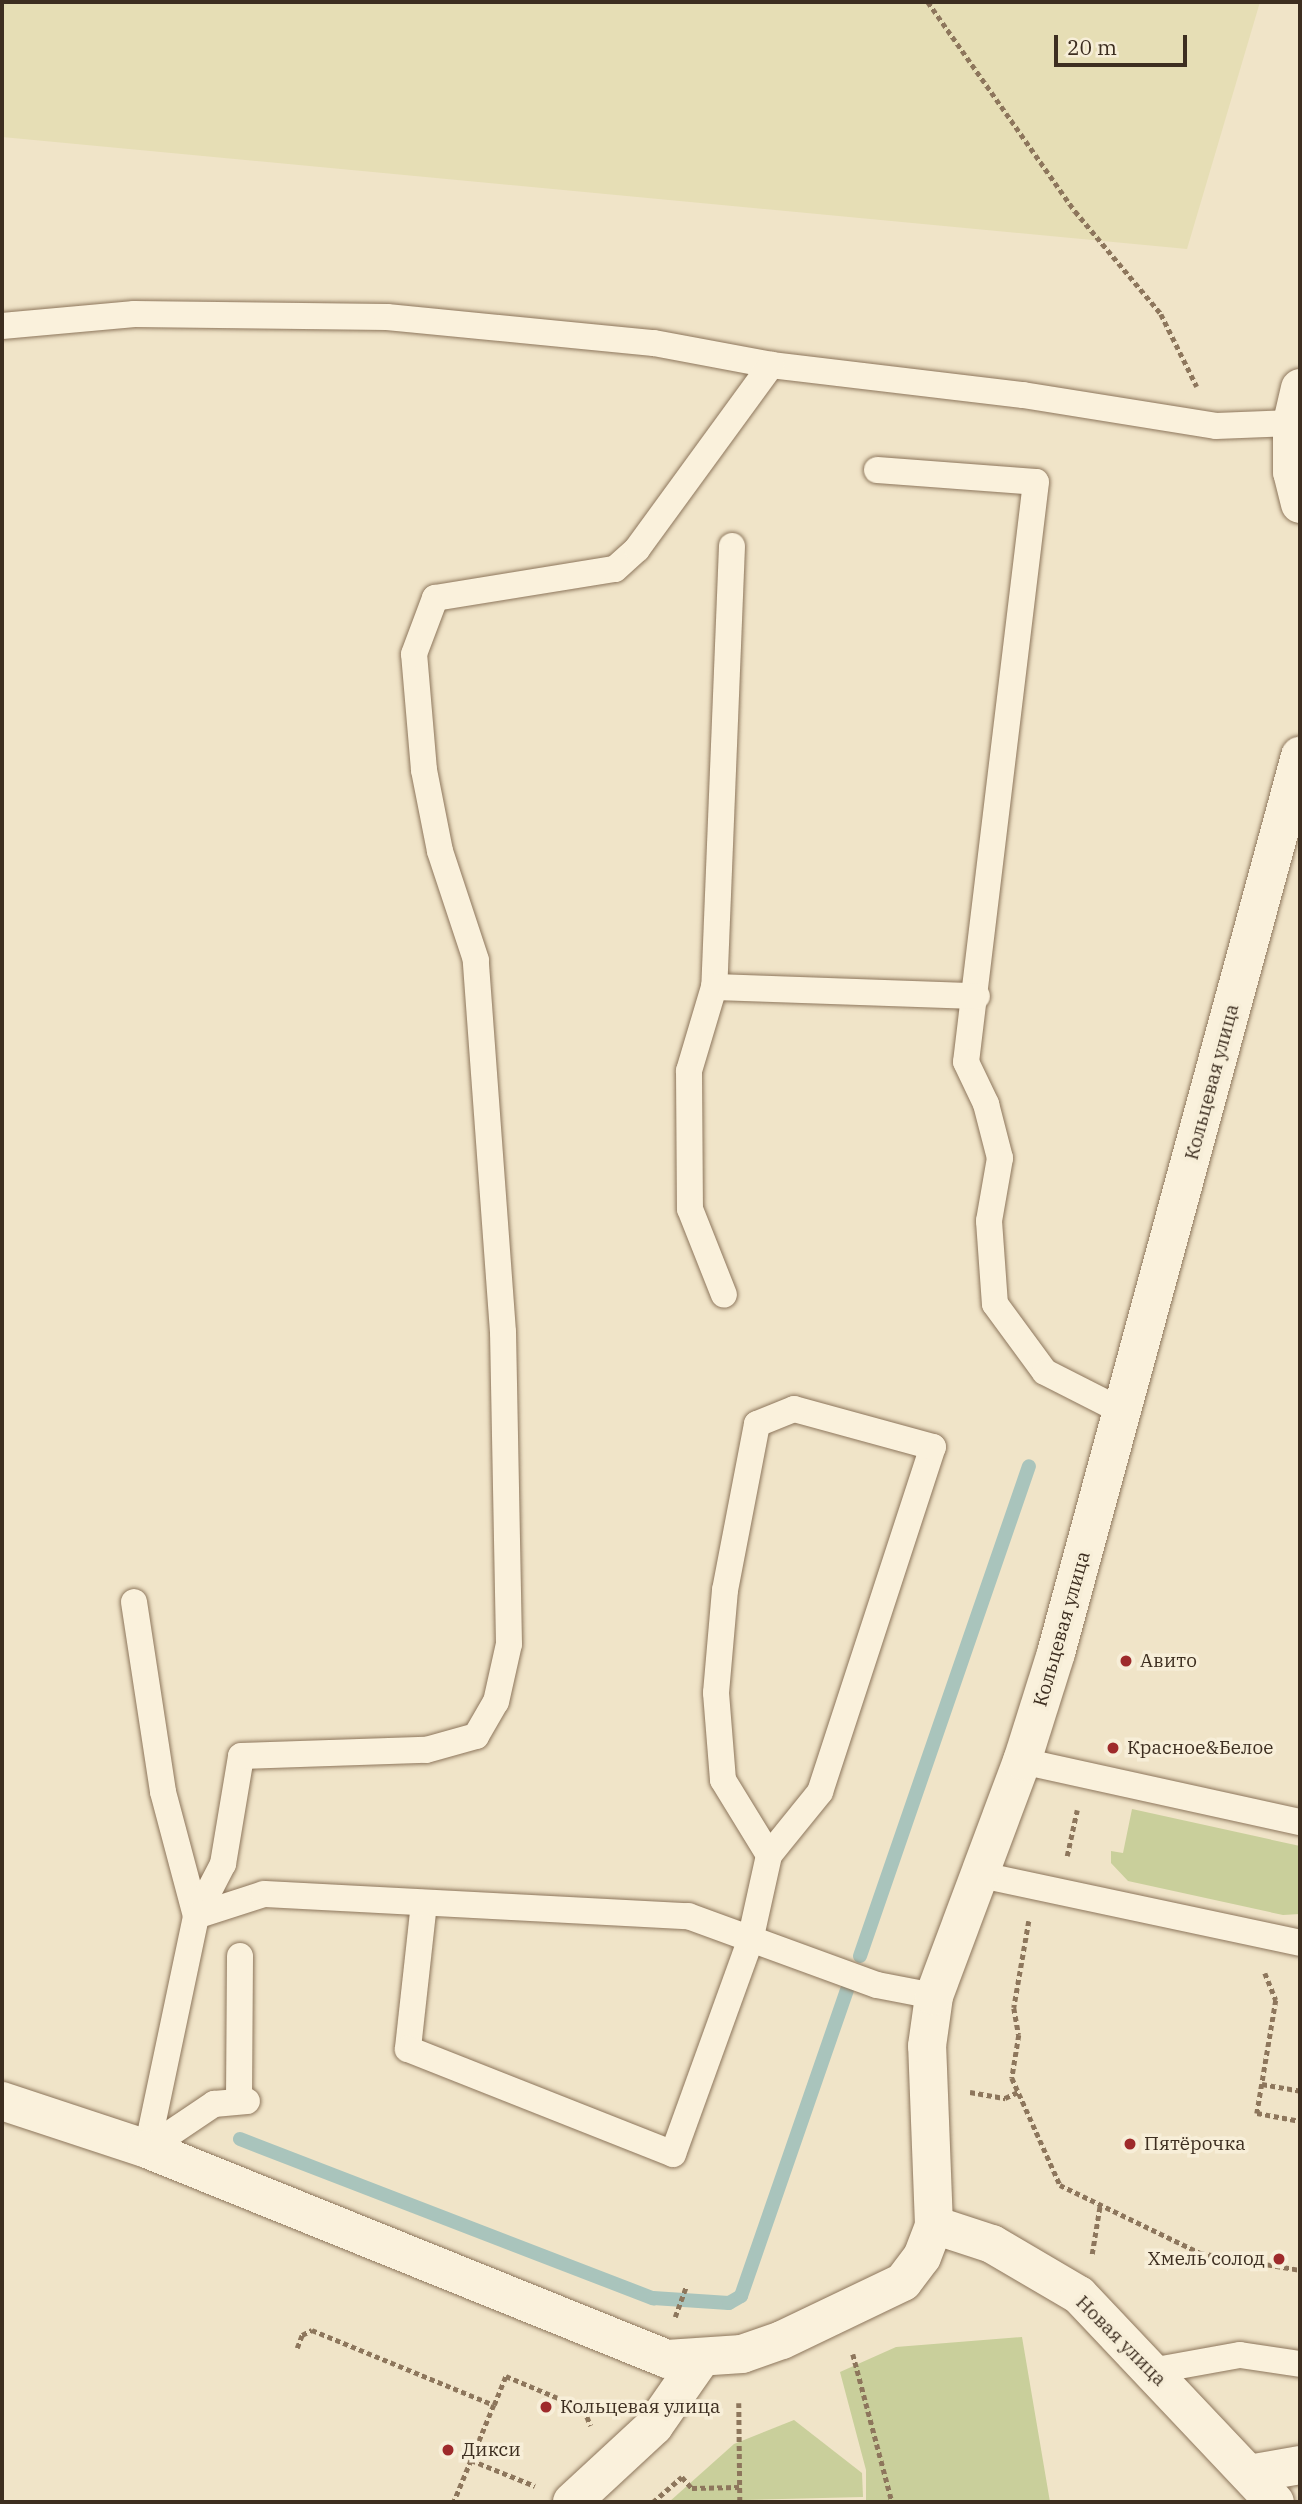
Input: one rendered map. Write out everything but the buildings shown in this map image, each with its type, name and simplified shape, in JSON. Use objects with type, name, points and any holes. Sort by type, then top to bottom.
[{"type":"street","points":[[1296,406],[1293,472],[1300,504]]},
{"type":"street","name":"Кольцевая улица","points":[[2,2101],[148,2149],[636,2350],[667,2358],[699,2360],[742,2354],[782,2340],[903,2281],[922,2257],[934,2225],[927,2056],[934,1996],[1022,1761],[1294,801],[1300,756]]},
{"type":"street","name":"Новая улица","points":[[934,2225],[992,2244],[1079,2295],[1275,2502]]},
{"type":"street","points":[[556,2495],[654,2426],[680,2394],[699,2360]]},
{"type":"street","points":[[1249,2474],[1300,2465]]},
{"type":"lane","points":[[2,326],[134,314],[387,317],[654,343],[771,365],[1023,395],[1216,426],[1296,406]]},
{"type":"lane","points":[[148,2149],[196,1916],[223,1864],[241,1756],[426,1750],[476,1736],[496,1702],[509,1644],[503,1332],[476,961],[440,852],[426,784],[414,654],[435,598],[615,569],[638,549],[771,365]]},
{"type":"lane","points":[[877,470],[1036,482],[977,996],[966,1062],[986,1104],[1000,1158],[989,1221],[995,1304],[1045,1372],[1122,1411]]},
{"type":"lane","points":[[724,1295],[690,1209],[689,1071],[714,987],[732,546]]},
{"type":"lane","points":[[714,987],[977,996]]},
{"type":"lane","points":[[424,1903],[408,2049],[673,2154],[750,1941],[769,1855],[820,1792],[933,1447],[794,1409],[757,1424],[725,1590],[716,1693],[723,1780],[769,1855]]},
{"type":"lane","points":[[134,1602],[163,1791],[196,1916]]},
{"type":"lane","points":[[1022,1761],[1300,1822]]},
{"type":"lane","points":[[981,1875],[1300,1943]]},
{"type":"lane","points":[[196,1916],[264,1894],[688,1916],[750,1941],[877,1985],[934,1996]]},
{"type":"lane","points":[[148,2149],[214,2104],[243,2101],[240,1956]]},
{"type":"lane","points":[[1151,2371],[1240,2355],[1300,2364]]},
{"type":"path","points":[[928,2],[1075,211],[1161,314],[1216,426]]},
{"type":"path","points":[[1084,1774],[1047,1889],[1029,1919],[1014,2008],[1019,2035],[1012,2078],[1018,2092],[1060,2185],[1200,2253],[1300,2270]]},
{"type":"path","points":[[1029,1919],[1043,1922]]},
{"type":"path","points":[[1261,1969],[1272,1982],[1276,2000],[1257,2113],[1300,2121]]},
{"type":"path","points":[[1262,2084],[1300,2091]]},
{"type":"path","points":[[965,2092],[1005,2098],[1018,2092]]},
{"type":"path","points":[[1091,2262],[1100,2205]]},
{"type":"path","points":[[671,2328],[686,2287]]},
{"type":"path","points":[[297,2348],[302,2334],[312,2330],[494,2405]]},
{"type":"path","points":[[853,2354],[892,2502]]},
{"type":"path","points":[[454,2502],[506,2376],[584,2409],[591,2419],[591,2434]]},
{"type":"path","points":[[739,2403],[740,2502]]},
{"type":"path","points":[[471,2460],[556,2495]]},
{"type":"path","points":[[653,2502],[682,2477],[692,2488],[739,2487]]},
{"type":"shaded area","points":[[2,2],[1260,2],[1187,249],[2,137]]},
{"type":"green space","points":[[1132,1809],[1300,1846],[1300,1914],[1283,1915],[1128,1881],[1111,1863],[1111,1851],[1123,1853]]},
{"type":"green space","points":[[1022,2337],[1050,2502],[866,2502],[866,2470],[840,2372],[896,2347]]},
{"type":"green space","points":[[794,2420],[862,2473],[863,2497],[669,2502],[734,2444]]},
{"type":"waterway","points":[[860,1956],[1029,1466]]},
{"type":"waterway","points":[[240,2139],[653,2298],[729,2303],[741,2296],[847,1990]]},
{"type":"place","name":"Авито","points":[[1126,1661]]},
{"type":"place","name":"Красное&Белое","points":[[1113,1748]]},
{"type":"place","name":"Пятёрочка","points":[[1130,2144]]},
{"type":"place","name":"Хмель солод","points":[[1279,2259]]},
{"type":"place","name":"Кольцевая улица","points":[[546,2407]]},
{"type":"place","name":"Дикси","points":[[448,2450]]}]
